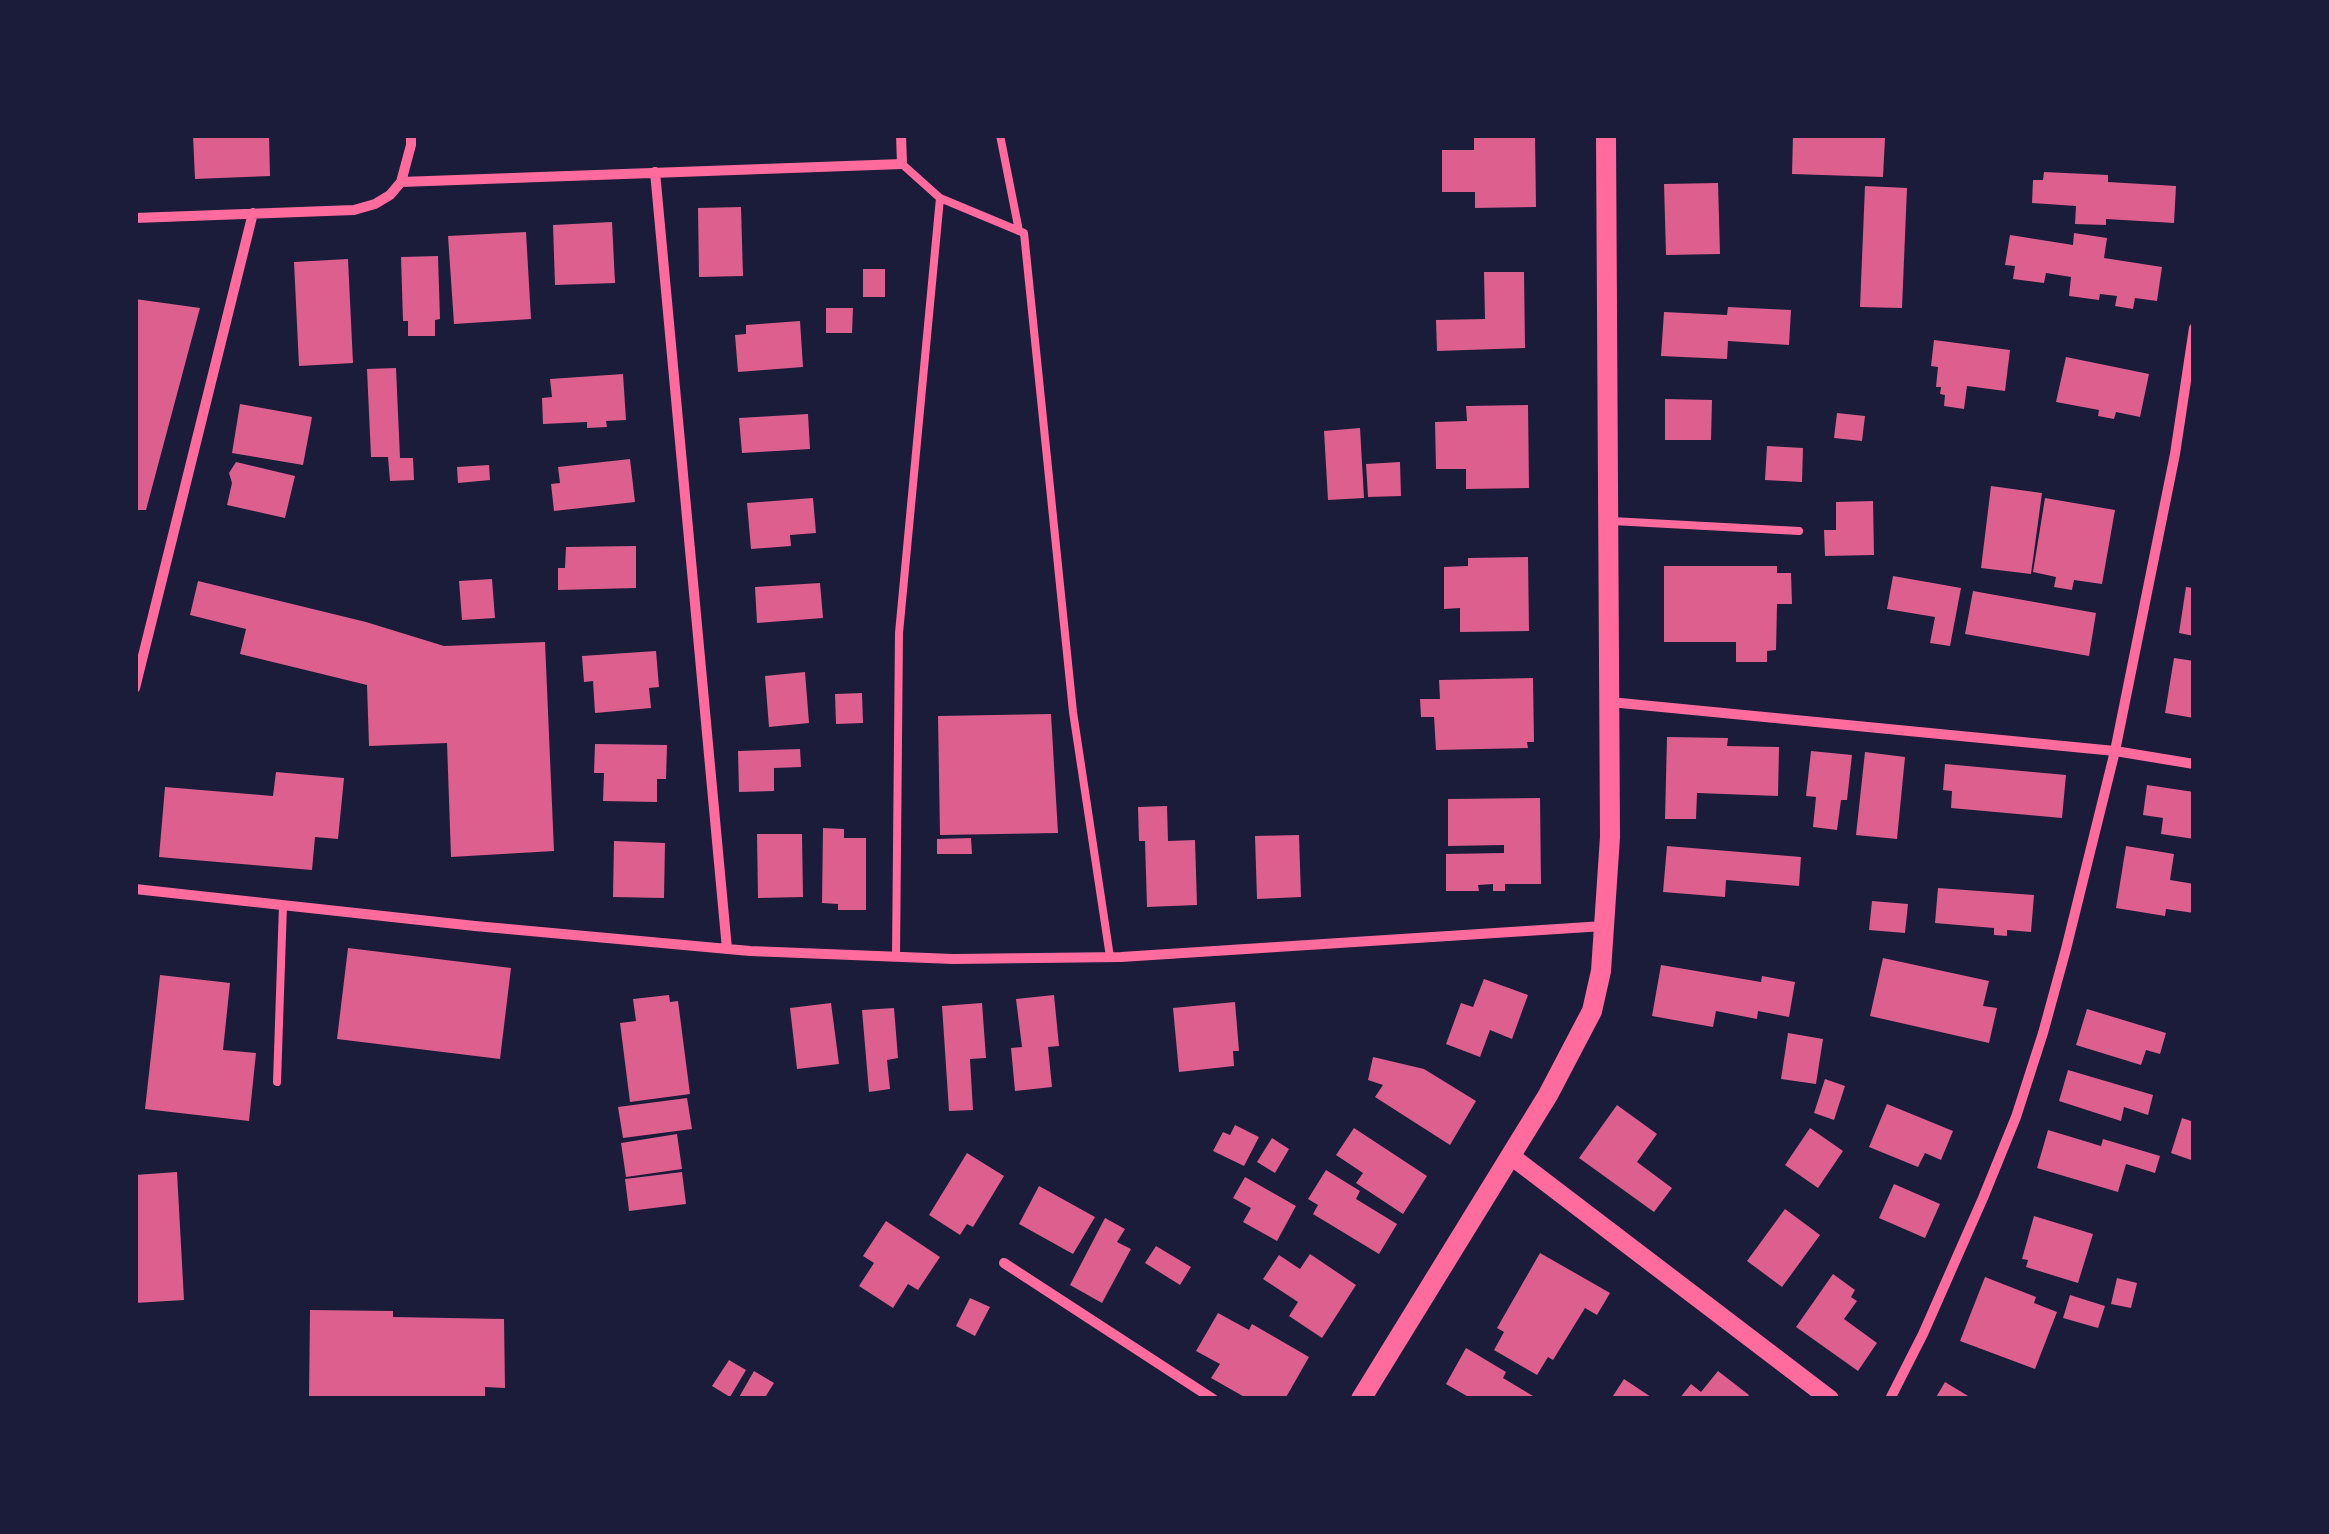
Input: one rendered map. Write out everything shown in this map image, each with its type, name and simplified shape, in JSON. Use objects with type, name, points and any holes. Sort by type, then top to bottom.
[{"type":"main road","points":[[1360,1399],[1548,1095],[1592,1011],[1601,970],[1610,837],[1606,135]]},
{"type":"street","points":[[135,218],[354,210],[376,204],[402,182],[411,135]]},
{"type":"street","points":[[402,182],[902,164],[901,135]]},
{"type":"street","points":[[655,172],[726,949]]},
{"type":"street","points":[[135,688],[253,213]]},
{"type":"street","points":[[1890,1399],[1946,1284],[2016,1117],[2043,1034],[2115,751],[2175,454],[2194,328]]},
{"type":"street","points":[[1609,702],[2115,751],[2194,764]]},
{"type":"street","points":[[135,889],[726,949],[953,958],[1110,957],[1606,926]]},
{"type":"street","points":[[1511,1156],[1830,1399]]},
{"type":"street","points":[[1004,1263],[1213,1399]]},
{"type":"lane","points":[[1000,135],[1019,231]]},
{"type":"lane","points":[[902,164],[940,198],[1024,233],[1073,712],[1110,957]]},
{"type":"lane","points":[[896,956],[898,633],[940,198]]},
{"type":"lane","points":[[1608,521],[1799,530]]},
{"type":"lane","points":[[277,1082],[283,905]]},
{"type":"building","points":[[193,135],[269,135],[270,176],[195,179]]},
{"type":"building","points":[[1474,135],[1535,135],[1536,207],[1475,208],[1475,192],[1442,192],[1442,150],[1474,150]]},
{"type":"building","points":[[1793,135],[1885,138],[1883,177],[1792,174]]},
{"type":"building","points":[[2044,172],[2108,175],[2108,182],[2176,186],[2174,223],[2106,219],[2106,225],[2075,224],[2076,206],[2032,203],[2033,180],[2043,180]]},
{"type":"building","points":[[1718,183],[1720,254],[1666,255],[1664,184]]},
{"type":"building","points":[[1865,186],[1907,188],[1902,308],[1860,307]]},
{"type":"building","points":[[741,207],[743,276],[699,277],[698,208]]},
{"type":"building","points":[[612,222],[615,283],[555,285],[553,225]]},
{"type":"building","points":[[526,232],[531,319],[454,324],[448,236]]},
{"type":"building","points":[[2074,233],[2107,238],[2104,258],[2162,267],[2157,301],[2135,298],[2133,309],[2115,306],[2117,296],[2100,294],[2099,300],[2069,296],[2071,277],[2046,273],[2044,283],[2013,279],[2015,266],[2005,265],[2010,235],[2073,245]]},
{"type":"building","points":[[438,256],[440,319],[435,320],[435,336],[408,336],[408,321],[403,321],[401,257]]},
{"type":"building","points":[[348,259],[353,363],[299,366],[294,262]]},
{"type":"building","points":[[863,269],[885,269],[885,297],[863,297]]},
{"type":"building","points":[[1484,272],[1524,272],[1525,348],[1437,351],[1436,320],[1485,319]]},
{"type":"building","points":[[135,299],[200,308],[146,510],[135,510]]},
{"type":"building","points":[[1728,307],[1791,310],[1789,345],[1728,341],[1727,359],[1661,356],[1664,312],[1727,315]]},
{"type":"building","points":[[826,308],[853,308],[852,333],[826,333]]},
{"type":"building","points":[[800,321],[803,367],[738,372],[735,335],[746,334],[746,325]]},
{"type":"building","points":[[1934,340],[2010,350],[2005,391],[1967,386],[1964,409],[1944,406],[1945,395],[1940,394],[1941,387],[1936,387],[1938,367],[1931,366]]},
{"type":"building","points":[[2066,357],[2149,374],[2140,417],[2116,412],[2114,419],[2098,416],[2099,410],[2056,402]]},
{"type":"building","points":[[396,368],[400,458],[413,458],[414,480],[390,481],[388,457],[371,457],[367,369]]},
{"type":"building","points":[[623,374],[626,420],[606,421],[607,427],[587,428],[587,422],[543,424],[542,398],[552,397],[550,379]]},
{"type":"building","points":[[1665,399],[1712,400],[1711,440],[1665,440]]},
{"type":"building","points":[[240,404],[312,417],[303,465],[232,453]]},
{"type":"building","points":[[1528,405],[1529,488],[1466,489],[1466,469],[1436,469],[1435,422],[1467,421],[1466,406]]},
{"type":"building","points":[[1837,413],[1865,416],[1862,441],[1834,438]]},
{"type":"building","points":[[808,414],[810,449],[742,453],[739,418]]},
{"type":"building","points":[[1360,428],[1364,498],[1328,500],[1324,431]]},
{"type":"building","points":[[1767,446],[1803,448],[1802,482],[1765,480]]},
{"type":"building","points":[[630,459],[635,502],[554,511],[551,484],[560,483],[558,467]]},
{"type":"building","points":[[236,462],[295,476],[285,518],[227,505],[232,483],[229,473]]},
{"type":"building","points":[[1400,462],[1401,496],[1368,497],[1366,464]]},
{"type":"building","points":[[489,465],[490,480],[458,483],[457,467]]},
{"type":"building","points":[[1991,486],[2042,493],[2031,574],[1981,568]]},
{"type":"building","points":[[813,498],[816,533],[790,535],[791,546],[751,549],[747,503]]},
{"type":"building","points":[[2045,498],[2115,510],[2102,584],[2074,580],[2072,590],[2054,587],[2056,577],[2033,572]]},
{"type":"building","points":[[1873,501],[1874,555],[1825,556],[1824,530],[1836,530],[1836,502]]},
{"type":"building","points":[[636,546],[636,588],[558,590],[558,568],[565,568],[566,547]]},
{"type":"building","points":[[1528,557],[1529,631],[1460,632],[1460,608],[1444,609],[1444,567],[1468,566],[1468,558]]},
{"type":"building","points":[[1664,566],[1777,566],[1777,573],[1791,573],[1792,604],[1777,604],[1776,650],[1767,651],[1767,662],[1736,662],[1736,642],[1664,642]]},
{"type":"building","points":[[1893,576],[1961,588],[1950,646],[1930,643],[1935,617],[1887,609]]},
{"type":"building","points":[[492,579],[495,618],[462,620],[459,581]]},
{"type":"building","points":[[198,581],[366,622],[444,646],[545,642],[554,851],[451,857],[447,743],[369,746],[367,685],[240,654],[246,629],[190,615]]},
{"type":"building","points":[[820,583],[823,618],[757,623],[755,587]]},
{"type":"building","points":[[2186,587],[2194,588],[2194,636],[2179,633]]},
{"type":"building","points":[[1973,591],[2096,613],[2089,656],[1965,634]]},
{"type":"building","points":[[656,651],[659,687],[649,688],[651,708],[595,713],[593,681],[584,682],[582,656]]},
{"type":"building","points":[[2174,658],[2194,661],[2194,718],[2165,713]]},
{"type":"building","points":[[805,672],[809,723],[769,727],[765,676]]},
{"type":"building","points":[[1533,678],[1534,742],[1527,742],[1528,748],[1436,750],[1434,717],[1421,717],[1420,699],[1440,699],[1439,680]]},
{"type":"building","points":[[862,693],[863,723],[836,724],[835,694]]},
{"type":"building","points":[[1051,714],[1058,833],[940,835],[938,716]]},
{"type":"building","points":[[1667,737],[1728,738],[1727,746],[1779,747],[1778,796],[1697,793],[1696,819],[1665,819]]},
{"type":"building","points":[[595,744],[667,745],[666,779],[657,779],[657,802],[603,801],[604,773],[594,773]]},
{"type":"building","points":[[800,749],[801,767],[774,768],[774,791],[739,792],[738,751]]},
{"type":"building","points":[[1811,751],[1852,755],[1847,800],[1841,800],[1837,830],[1813,827],[1816,797],[1806,796]]},
{"type":"building","points":[[1865,752],[1905,757],[1897,839],[1856,835]]},
{"type":"building","points":[[1945,764],[2066,775],[2062,818],[1951,808],[1952,791],[1943,790]]},
{"type":"building","points":[[276,772],[344,778],[338,839],[315,837],[312,870],[159,857],[165,787],[273,796]]},
{"type":"building","points":[[2147,785],[2194,792],[2194,839],[2161,834],[2163,818],[2143,815]]},
{"type":"building","points":[[1540,798],[1541,884],[1505,884],[1505,891],[1493,891],[1493,884],[1478,885],[1479,891],[1446,891],[1446,854],[1504,853],[1504,845],[1448,846],[1448,799]]},
{"type":"building","points":[[1167,806],[1168,841],[1195,840],[1197,905],[1147,907],[1145,841],[1139,841],[1138,807]]},
{"type":"building","points":[[823,828],[844,829],[844,838],[866,838],[866,910],[838,910],[838,904],[822,903]]},
{"type":"building","points":[[757,834],[802,834],[803,897],[758,898]]},
{"type":"building","points":[[1299,835],[1301,897],[1257,899],[1255,836]]},
{"type":"building","points":[[971,838],[972,854],[937,854],[937,839]]},
{"type":"building","points":[[614,841],[665,843],[664,898],[613,897]]},
{"type":"building","points":[[1667,846],[1801,857],[1799,886],[1726,880],[1725,897],[1663,892]]},
{"type":"building","points":[[2126,846],[2174,854],[2170,880],[2194,884],[2194,913],[2166,909],[2165,916],[2116,908]]},
{"type":"building","points":[[1938,888],[2034,895],[2031,932],[2007,930],[2007,936],[1994,935],[1994,928],[1935,923]]},
{"type":"building","points":[[1872,901],[1908,904],[1905,933],[1869,930]]},
{"type":"building","points":[[348,948],[511,968],[500,1059],[337,1039]]},
{"type":"building","points":[[1883,958],[1989,981],[1983,1006],[1997,1008],[1989,1043],[1870,1016]]},
{"type":"building","points":[[1661,965],[1761,982],[1762,976],[1795,982],[1789,1017],[1758,1011],[1757,1019],[1716,1011],[1713,1027],[1652,1016]]},
{"type":"building","points":[[160,975],[230,983],[223,1050],[256,1053],[249,1121],[145,1109]]},
{"type":"building","points":[[1484,979],[1528,995],[1512,1039],[1490,1030],[1480,1057],[1446,1044],[1461,1003],[1473,1007]]},
{"type":"building","points":[[669,995],[670,1002],[678,1001],[690,1094],[630,1102],[620,1023],[636,1021],[633,999]]},
{"type":"building","points":[[1054,995],[1059,1046],[1048,1047],[1052,1087],[1015,1091],[1011,1048],[1022,1047],[1016,999]]},
{"type":"building","points":[[1235,1002],[1239,1051],[1233,1051],[1234,1066],[1179,1072],[1173,1008]]},
{"type":"building","points":[[831,1003],[839,1064],[797,1069],[790,1008]]},
{"type":"building","points":[[982,1003],[986,1058],[970,1059],[973,1110],[949,1111],[942,1006]]},
{"type":"building","points":[[894,1008],[898,1058],[887,1060],[890,1089],[869,1092],[862,1010]]},
{"type":"building","points":[[2087,1009],[2166,1033],[2160,1054],[2146,1050],[2141,1065],[2076,1045]]},
{"type":"building","points":[[1788,1033],[1823,1039],[1816,1084],[1781,1079]]},
{"type":"building","points":[[1373,1057],[1424,1069],[1476,1101],[1450,1145],[1375,1097],[1383,1085],[1368,1080]]},
{"type":"building","points":[[2068,1070],[2153,1095],[2148,1115],[2124,1107],[2121,1121],[2059,1101]]},
{"type":"building","points":[[1825,1079],[1845,1086],[1834,1120],[1814,1113]]},
{"type":"building","points":[[687,1098],[692,1129],[623,1138],[618,1107]]},
{"type":"building","points":[[1887,1104],[1953,1131],[1941,1160],[1925,1153],[1918,1167],[1869,1147]]},
{"type":"building","points":[[1617,1105],[1657,1134],[1637,1162],[1672,1188],[1654,1212],[1579,1158]]},
{"type":"building","points":[[2182,1118],[2194,1122],[2194,1161],[2171,1153]]},
{"type":"building","points":[[1235,1125],[1259,1137],[1244,1166],[1213,1151],[1223,1132],[1230,1135]]},
{"type":"building","points":[[1354,1128],[1427,1176],[1403,1214],[1356,1183],[1363,1173],[1336,1155]]},
{"type":"building","points":[[1810,1128],[1843,1151],[1818,1188],[1785,1165]]},
{"type":"building","points":[[2048,1130],[2101,1146],[2103,1139],[2160,1156],[2155,1173],[2126,1164],[2118,1192],[2037,1168]]},
{"type":"building","points":[[677,1134],[682,1169],[626,1177],[621,1143]]},
{"type":"building","points":[[1272,1138],[1289,1149],[1275,1173],[1257,1162]]},
{"type":"building","points":[[967,1153],[1004,1176],[973,1227],[967,1224],[960,1235],[929,1215]]},
{"type":"building","points":[[1326,1170],[1360,1191],[1356,1199],[1397,1224],[1379,1254],[1313,1214],[1318,1205],[1308,1199]]},
{"type":"building","points":[[177,1172],[184,1300],[135,1303],[135,1175]]},
{"type":"building","points":[[682,1172],[686,1204],[629,1211],[625,1179]]},
{"type":"building","points":[[1245,1177],[1296,1206],[1277,1241],[1243,1222],[1251,1208],[1233,1198]]},
{"type":"building","points":[[1894,1184],[1940,1204],[1925,1238],[1879,1218]]},
{"type":"building","points":[[1039,1186],[1095,1217],[1073,1254],[1019,1224]]},
{"type":"building","points":[[1785,1209],[1820,1235],[1782,1287],[1747,1261]]},
{"type":"building","points":[[2034,1216],[2093,1234],[2078,1283],[2026,1267],[2028,1260],[2022,1259]]},
{"type":"building","points":[[1105,1218],[1125,1229],[1117,1242],[1131,1249],[1102,1303],[1070,1285]]},
{"type":"building","points":[[886,1221],[940,1257],[918,1290],[908,1284],[893,1308],[859,1286],[874,1263],[863,1256]]},
{"type":"building","points":[[1156,1246],[1191,1267],[1180,1285],[1145,1263]]},
{"type":"building","points":[[1540,1253],[1610,1293],[1597,1315],[1585,1308],[1553,1360],[1548,1357],[1537,1375],[1494,1350],[1504,1332],[1497,1328]]},
{"type":"building","points":[[1310,1254],[1356,1285],[1322,1338],[1289,1316],[1298,1302],[1263,1279],[1279,1255],[1300,1269]]},
{"type":"building","points":[[1833,1274],[1855,1290],[1851,1297],[1857,1301],[1844,1319],[1877,1343],[1858,1371],[1796,1327]]},
{"type":"building","points":[[1985,1277],[2036,1297],[2034,1303],[2057,1312],[2035,1369],[1960,1341]]},
{"type":"building","points":[[2117,1278],[2137,1283],[2131,1308],[2111,1304]]},
{"type":"building","points":[[2070,1295],[2105,1306],[2098,1328],[2063,1318]]},
{"type":"building","points":[[970,1298],[990,1307],[975,1336],[956,1326]]},
{"type":"building","points":[[310,1310],[393,1311],[393,1317],[504,1319],[505,1388],[485,1387],[485,1399],[309,1399]]},
{"type":"building","points":[[1218,1313],[1249,1330],[1252,1324],[1309,1357],[1285,1399],[1248,1399],[1211,1378],[1220,1364],[1196,1351]]},
{"type":"building","points":[[1466,1348],[1506,1372],[1503,1378],[1538,1399],[1472,1399],[1446,1384]]},
{"type":"building","points":[[729,1360],[746,1370],[730,1397],[712,1386]]},
{"type":"building","points":[[754,1371],[774,1383],[764,1399],[738,1399]]},
{"type":"building","points":[[1718,1371],[1749,1395],[1746,1399],[1679,1399],[1691,1384],[1701,1392]]},
{"type":"building","points":[[1624,1379],[1654,1399],[1611,1399]]},
{"type":"building","points":[[1945,1382],[1973,1399],[1935,1399]]}]
